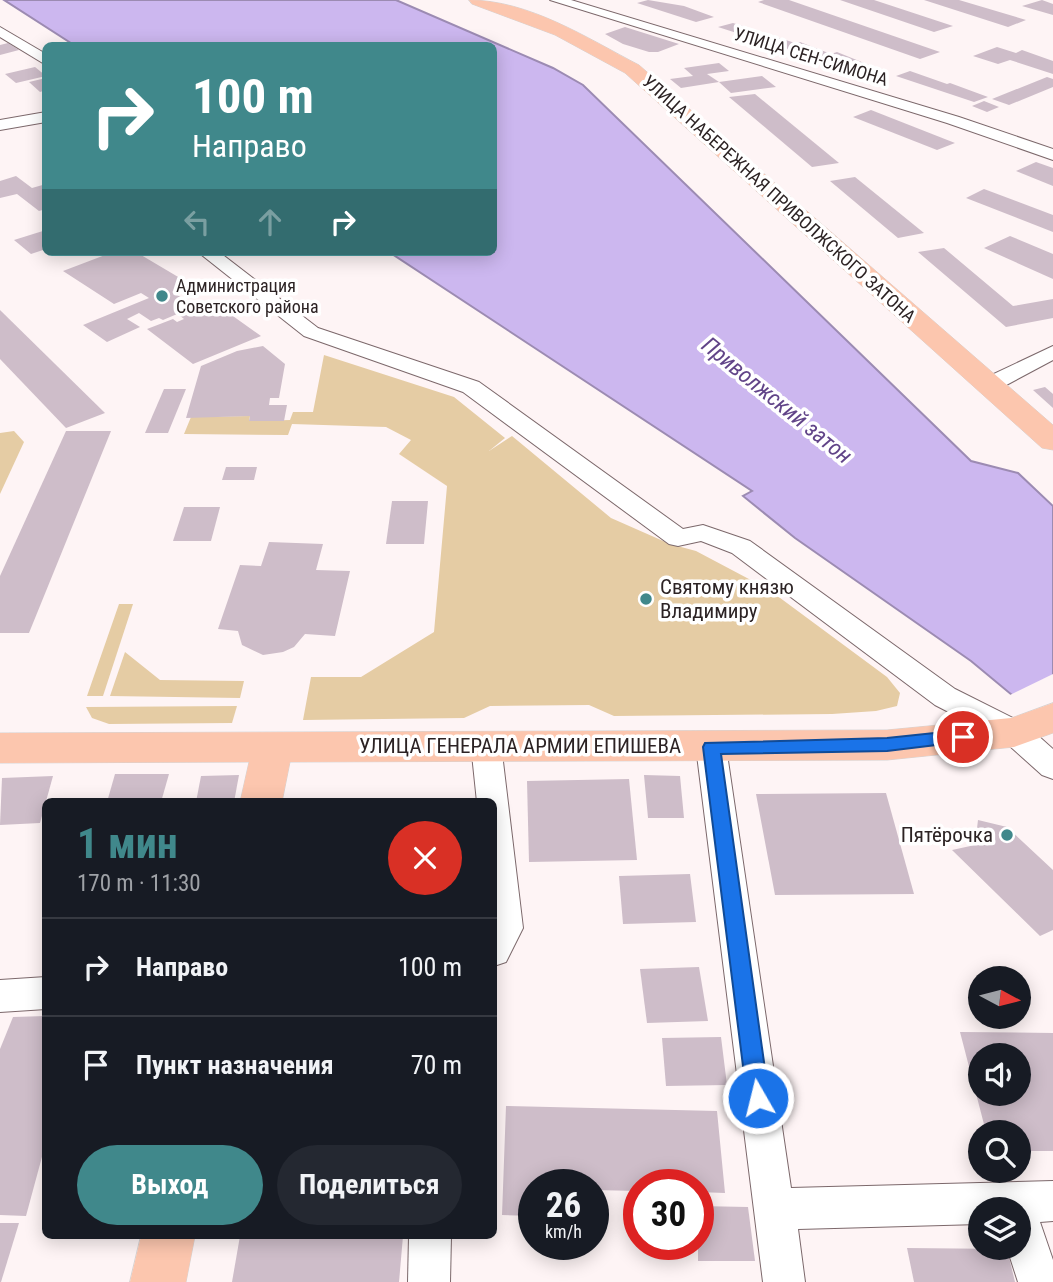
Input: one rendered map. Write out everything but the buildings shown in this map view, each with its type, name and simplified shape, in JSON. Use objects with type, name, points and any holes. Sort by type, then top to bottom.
[{"type":"main road","name":"УЛИЦА НАБЕРЕЖНАЯ ПРИВОЛЖСКОГО ЗАТОНА","points":[[478,0],[561,31],[632,69],[1053,441]]},
{"type":"main road","name":"УЛИЦА ГЕНЕРАЛА АРМИИ ЕПИШЕВА","points":[[0,748],[887,745],[1035,724]]},
{"type":"main road","points":[[262,798],[273,745]]},
{"type":"main road","points":[[158,1282],[167,1239]]},
{"type":"street","name":"УЛИЦА СЕН-СИМОНА","points":[[557,0],[953,120],[1053,155]]},
{"type":"street","points":[[0,30],[42,58]]},
{"type":"street","points":[[0,125],[42,118]]},
{"type":"street","points":[[212,256],[311,332],[471,387],[678,538],[703,533],[741,547],[945,697],[1035,724],[1053,767]]},
{"type":"street","points":[[989,385],[1053,352]]},
{"type":"street","points":[[486,745],[493,798]]},
{"type":"street","points":[[711,747],[784,1282]]},
{"type":"street","points":[[497,836],[506,919],[503,937],[497,946]]},
{"type":"street","points":[[0,996],[42,993]]},
{"type":"street","points":[[773,1209],[968,1208]]},
{"type":"street","points":[[1031,1236],[1039,1282]]},
{"type":"street","points":[[429,1282],[430,1239]]},
{"type":"shaded area","points":[[324,355],[454,397],[505,438],[489,451],[512,436],[611,518],[670,544],[696,551],[768,589],[887,677],[900,693],[897,706],[876,711],[832,714],[614,716],[589,705],[490,706],[464,718],[303,720],[311,677],[361,677],[434,632],[447,486],[399,454],[411,440],[386,427],[292,424],[288,435],[184,434],[191,417],[250,416],[249,421],[290,420],[293,412],[313,412]]},
{"type":"shaded area","points":[[14,431],[24,442],[0,494],[0,433]]},
{"type":"shaded area","points":[[119,604],[133,604],[103,696],[87,696]]},
{"type":"shaded area","points":[[125,652],[160,680],[244,681],[240,698],[110,696]]},
{"type":"shaded area","points":[[237,706],[232,723],[109,724],[92,718],[86,707]]},
{"type":"water","points":[[4,0],[396,0],[493,42],[69,42]]},
{"type":"water","name":"Приволжский затон","points":[[497,44],[553,68],[583,85],[971,461],[1018,473],[1053,506],[1053,729],[971,661],[795,538],[743,496],[752,491],[395,256],[497,256]]},
{"type":"pier","points":[[1053,674],[1053,733],[1008,696]]},
{"type":"place","name":"Администрация Советского района","points":[[162,296]]},
{"type":"place","name":"Святому князю Владимиру","points":[[646,599]]},
{"type":"place","name":"Пятёрочка","points":[[1007,835]]},
{"type":"route","points":[[758,1098],[711,747],[887,745],[963,737]]}]
